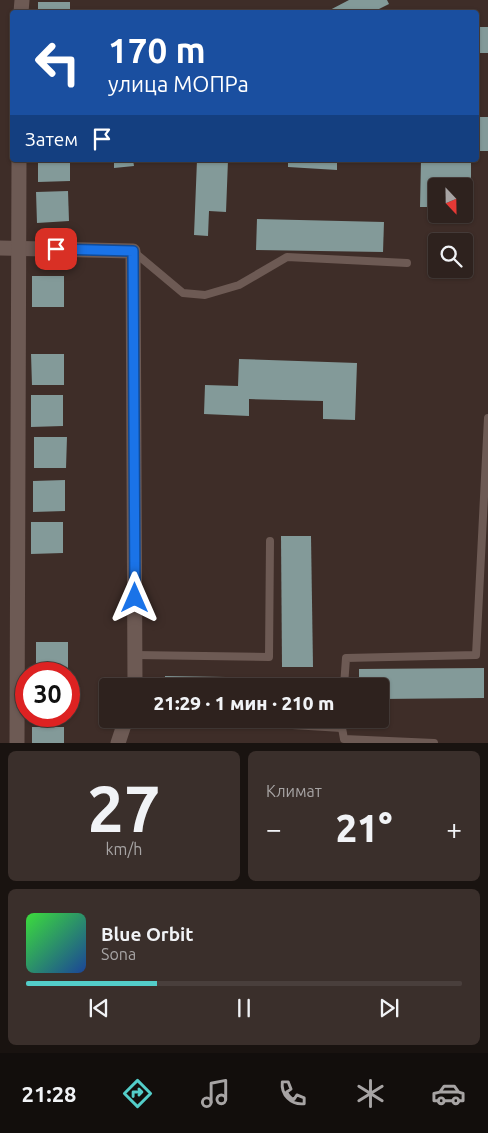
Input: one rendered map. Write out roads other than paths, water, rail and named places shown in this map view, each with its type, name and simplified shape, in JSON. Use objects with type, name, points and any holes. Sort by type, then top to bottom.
[{"type":"street","points":[[17,743],[19,162]]},
{"type":"street","points":[[0,248],[133,251],[135,678]]},
{"type":"street","points":[[118,743],[123,728]]},
{"type":"lane","points":[[133,251],[183,294],[205,295],[240,286],[286,257],[407,263]]},
{"type":"lane","points":[[345,678],[346,658],[476,655],[488,418]]},
{"type":"lane","points":[[135,655],[268,657],[270,541]]},
{"type":"lane","points":[[342,728],[344,739],[434,743]]}]
